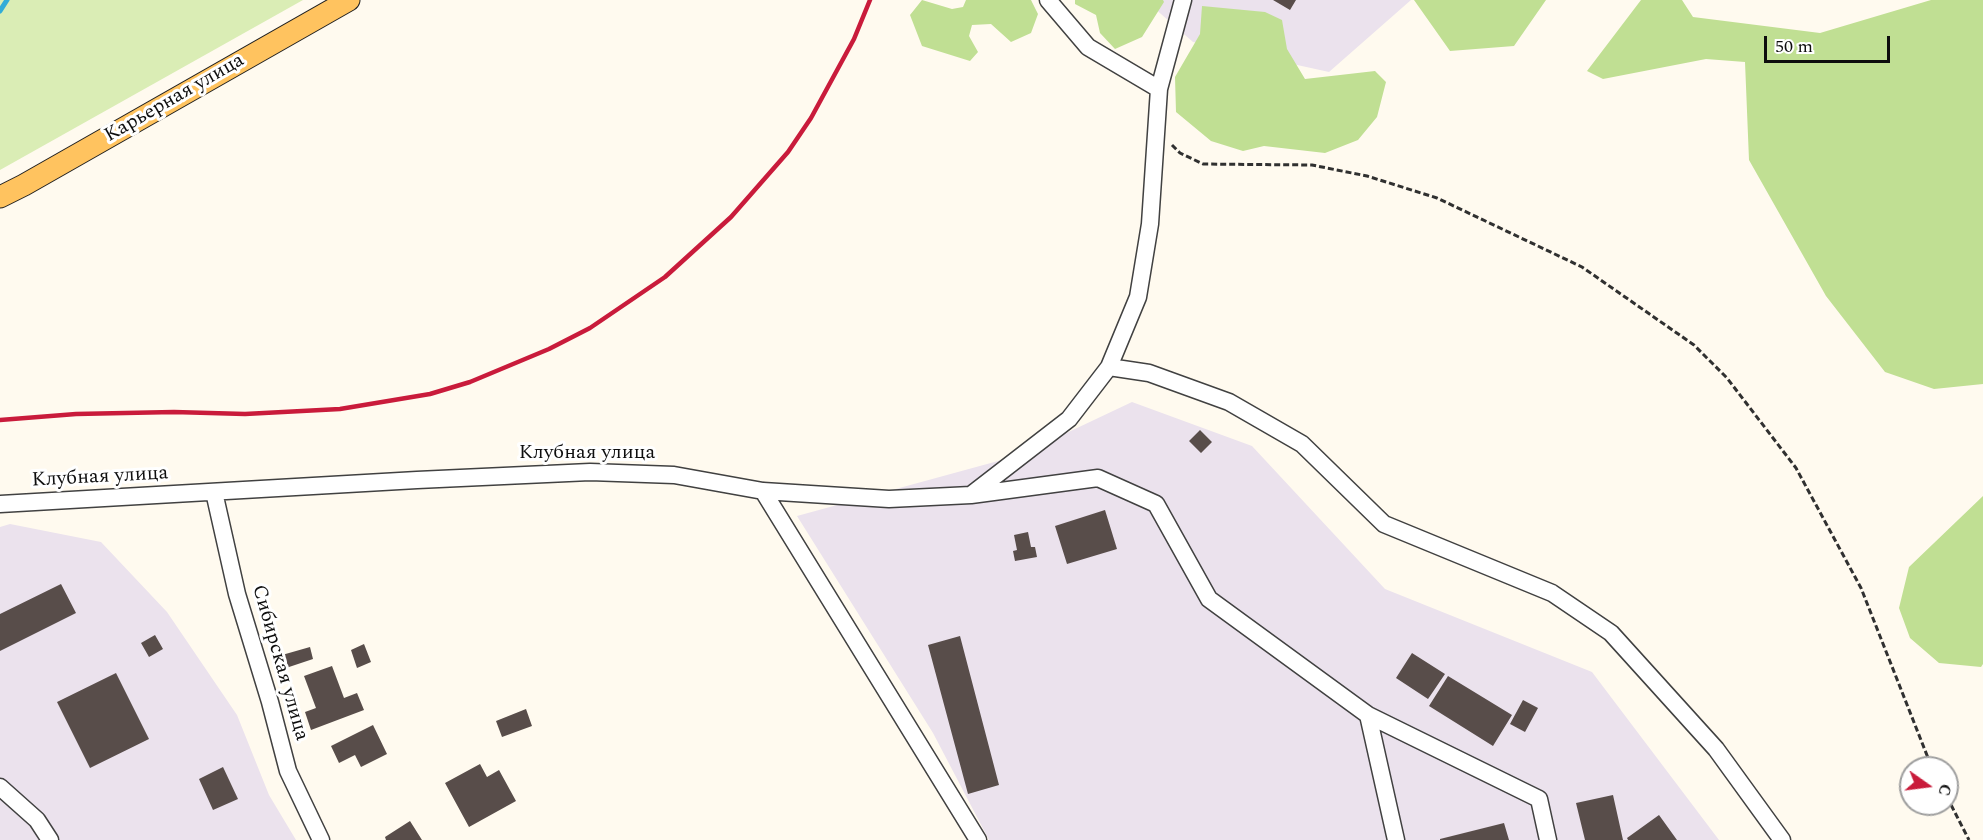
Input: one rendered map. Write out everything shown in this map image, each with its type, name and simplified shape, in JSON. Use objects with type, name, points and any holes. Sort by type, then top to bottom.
[{"type":"main road","name":"Карьерная улица","points":[[0,197],[349,0]]},
{"type":"street","points":[[1048,0],[1088,47],[1160,89]]},
{"type":"street","points":[[971,495],[1069,419],[1109,367],[1138,297],[1150,224],[1160,89],[1183,0]]},
{"type":"street","points":[[1109,367],[1149,373],[1229,402],[1302,444],[1384,524],[1552,594],[1611,633],[1716,748],[1782,840]]},
{"type":"street","name":"Клубная улица","points":[[0,504],[590,472],[675,475],[763,491],[889,499],[971,495],[1098,477],[1156,504],[1209,599],[1368,715],[1539,799],[1548,840]]},
{"type":"street","points":[[763,491],[978,840]]},
{"type":"street","name":"Сибирская улица","points":[[214,492],[237,594],[270,702],[288,771],[321,840]]},
{"type":"street","points":[[1368,715],[1396,840]]},
{"type":"street","points":[[0,787],[37,820],[50,840]]},
{"type":"path","points":[[1157,128],[1180,153],[1203,164],[1312,165],[1367,176],[1437,198],[1582,267],[1694,345],[1727,378],[1796,468],[1861,588],[1927,756]]},
{"type":"path","points":[[1957,816],[1970,840]]},
{"type":"shaded area","points":[[1145,0],[1411,0],[1329,72],[1193,42]]},
{"type":"shaded area","points":[[1132,402],[1252,446],[1385,589],[1592,672],[1719,840],[989,840],[933,733],[797,516],[1020,455]]},
{"type":"shaded area","points":[[10,524],[101,542],[167,612],[237,715],[269,795],[296,840],[0,840],[0,527]]},
{"type":"green space","points":[[0,0],[303,0],[0,170]]},
{"type":"green space","points":[[922,0],[952,9],[963,7],[966,0],[1031,0],[1038,14],[1031,33],[1011,42],[991,24],[972,25],[969,36],[978,52],[970,61],[922,46],[910,15]]},
{"type":"green space","points":[[1075,0],[1163,0],[1164,2],[1142,37],[1115,49],[1100,33],[1096,15],[1075,4]]},
{"type":"green space","points":[[1414,0],[1546,0],[1514,46],[1450,51]]},
{"type":"green space","points":[[1641,0],[1682,0],[1693,17],[1820,33],[1931,0],[1983,0],[1983,384],[1934,389],[1885,372],[1826,296],[1749,160],[1745,62],[1706,59],[1603,79],[1587,71]]},
{"type":"green space","points":[[1202,6],[1265,12],[1282,20],[1287,49],[1305,79],[1375,71],[1386,82],[1377,117],[1358,140],[1325,153],[1264,146],[1243,151],[1211,141],[1176,112],[1175,77],[1200,34]]},
{"type":"green space","points":[[1983,496],[1983,664],[1981,667],[1939,663],[1910,638],[1899,608],[1909,567]]},
{"type":"building","points":[[1273,0],[1296,0],[1290,10]]},
{"type":"building","points":[[1200,430],[1212,442],[1201,453],[1189,441]]},
{"type":"building","points":[[1105,510],[1117,549],[1067,564],[1055,526]]},
{"type":"building","points":[[1028,532],[1031,547],[1035,547],[1037,557],[1015,561],[1013,551],[1017,550],[1014,535]]},
{"type":"building","points":[[61,584],[76,613],[0,651],[0,614]]},
{"type":"building","points":[[155,635],[163,649],[149,657],[141,643]]},
{"type":"building","points":[[960,636],[999,785],[968,794],[928,645]]},
{"type":"building","points":[[364,644],[371,662],[357,668],[351,650]]},
{"type":"building","points":[[310,647],[313,659],[286,668],[282,655]]},
{"type":"building","points":[[1412,653],[1445,674],[1428,699],[1396,678]]},
{"type":"building","points":[[332,666],[344,698],[357,693],[364,710],[311,730],[305,712],[316,708],[304,676]]},
{"type":"building","points":[[116,673],[149,739],[90,768],[57,702]]},
{"type":"building","points":[[1448,676],[1512,715],[1493,746],[1429,706]]},
{"type":"building","points":[[1523,700],[1538,708],[1525,732],[1510,724]]},
{"type":"building","points":[[526,709],[532,726],[502,737],[496,721]]},
{"type":"building","points":[[373,725],[387,754],[361,767],[355,755],[339,763],[331,746]]},
{"type":"building","points":[[480,764],[487,777],[499,770],[516,801],[469,827],[445,783]]},
{"type":"building","points":[[223,767],[238,799],[213,810],[199,779]]},
{"type":"building","points":[[1613,795],[1623,840],[1585,840],[1576,803]]},
{"type":"building","points":[[1659,815],[1677,840],[1628,840],[1627,838]]},
{"type":"building","points":[[410,821],[422,840],[386,840],[385,837]]},
{"type":"building","points":[[1504,823],[1509,840],[1440,840],[1440,839]]},
{"type":"waterway","points":[[0,11],[7,0]]},
{"type":"railway","points":[[0,420],[76,414],[174,412],[245,414],[340,409],[430,394],[470,382],[549,349],[590,328],[665,277],[731,217],[788,152],[811,118],[854,39],[870,0]]}]
